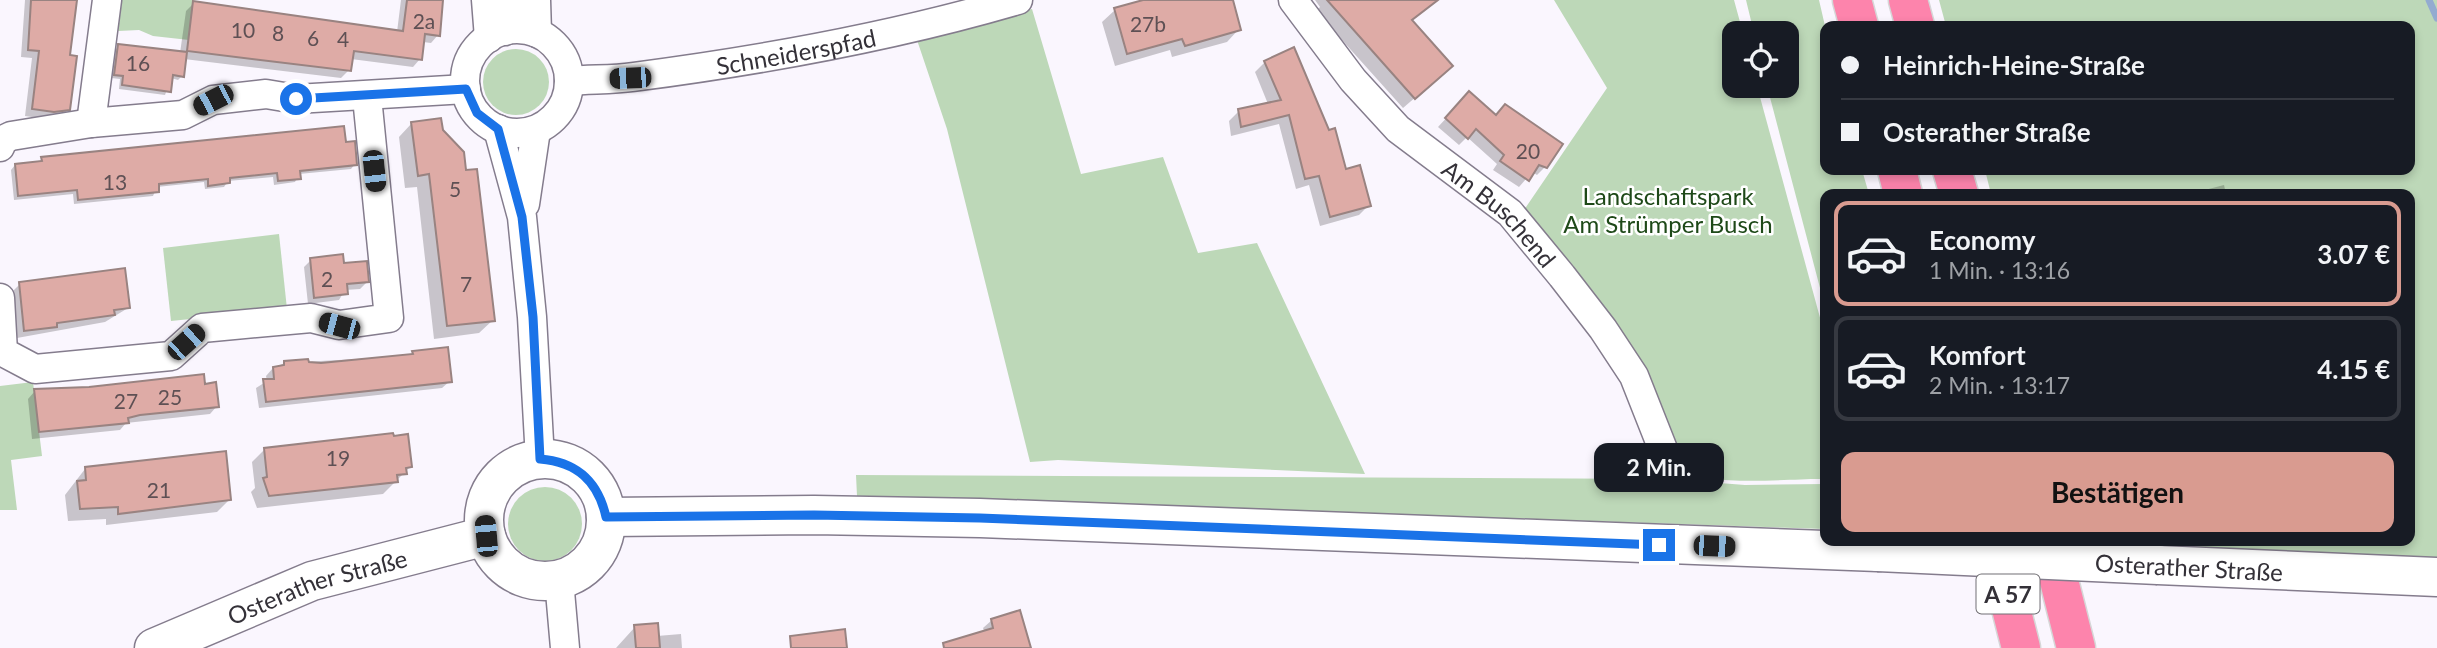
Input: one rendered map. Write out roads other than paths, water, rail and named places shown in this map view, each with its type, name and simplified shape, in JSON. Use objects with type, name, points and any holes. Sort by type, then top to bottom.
[{"type":"highway","points":[[1852,0],[1858,21]]},
{"type":"highway","points":[[1908,0],[1914,21]]},
{"type":"highway","name":"A 57","points":[[1995,546],[2021,648]]},
{"type":"highway","name":"A 57","points":[[2050,546],[2076,648]]},
{"type":"main road","points":[[540,459],[559,461],[578,469],[592,481],[602,498],[623,516],[604,538],[594,557],[578,572],[559,580],[540,581],[522,577],[506,567],[493,554],[486,536],[484,515],[489,495],[499,480],[518,466],[540,459]]},
{"type":"main road","name":"Osterather Straße","points":[[623,516],[980,518],[1878,552],[2437,577]]},
{"type":"main road","name":"Osterather Straße","points":[[154,648],[312,581],[486,536]]},
{"type":"street","points":[[91,123],[107,0]]},
{"type":"street","points":[[486,0],[497,35]]},
{"type":"street","points":[[497,35],[521,29],[537,33],[561,52],[569,81],[560,111],[536,130],[510,133],[498,129],[477,113],[466,89],[470,60],[497,35],[514,0]]},
{"type":"street","points":[[536,0],[537,33]]},
{"type":"street","name":"Schneiderspfad","points":[[569,81],[630,78],[822,49],[934,24],[1018,0]]},
{"type":"street","name":"Am Buschend","points":[[1293,0],[1353,80],[1398,129],[1510,213],[1562,276],[1603,328],[1634,376],[1666,457]]},
{"type":"street","points":[[6,141],[91,123],[183,115],[213,100],[266,93],[296,99],[367,97],[466,89]]},
{"type":"street","points":[[0,298],[3,352],[35,369],[171,356],[202,328],[311,318],[339,326],[389,318],[367,97]]},
{"type":"street","points":[[498,129],[522,217],[533,317],[540,459]]},
{"type":"street","points":[[522,217],[536,130]]},
{"type":"street","points":[[559,580],[565,648]]},
{"type":"waterway","points":[[2429,0],[2437,18]]},
{"type":"park label","name":"Landschaftspark Am Strümper Busch","points":[[1668,209]]}]
